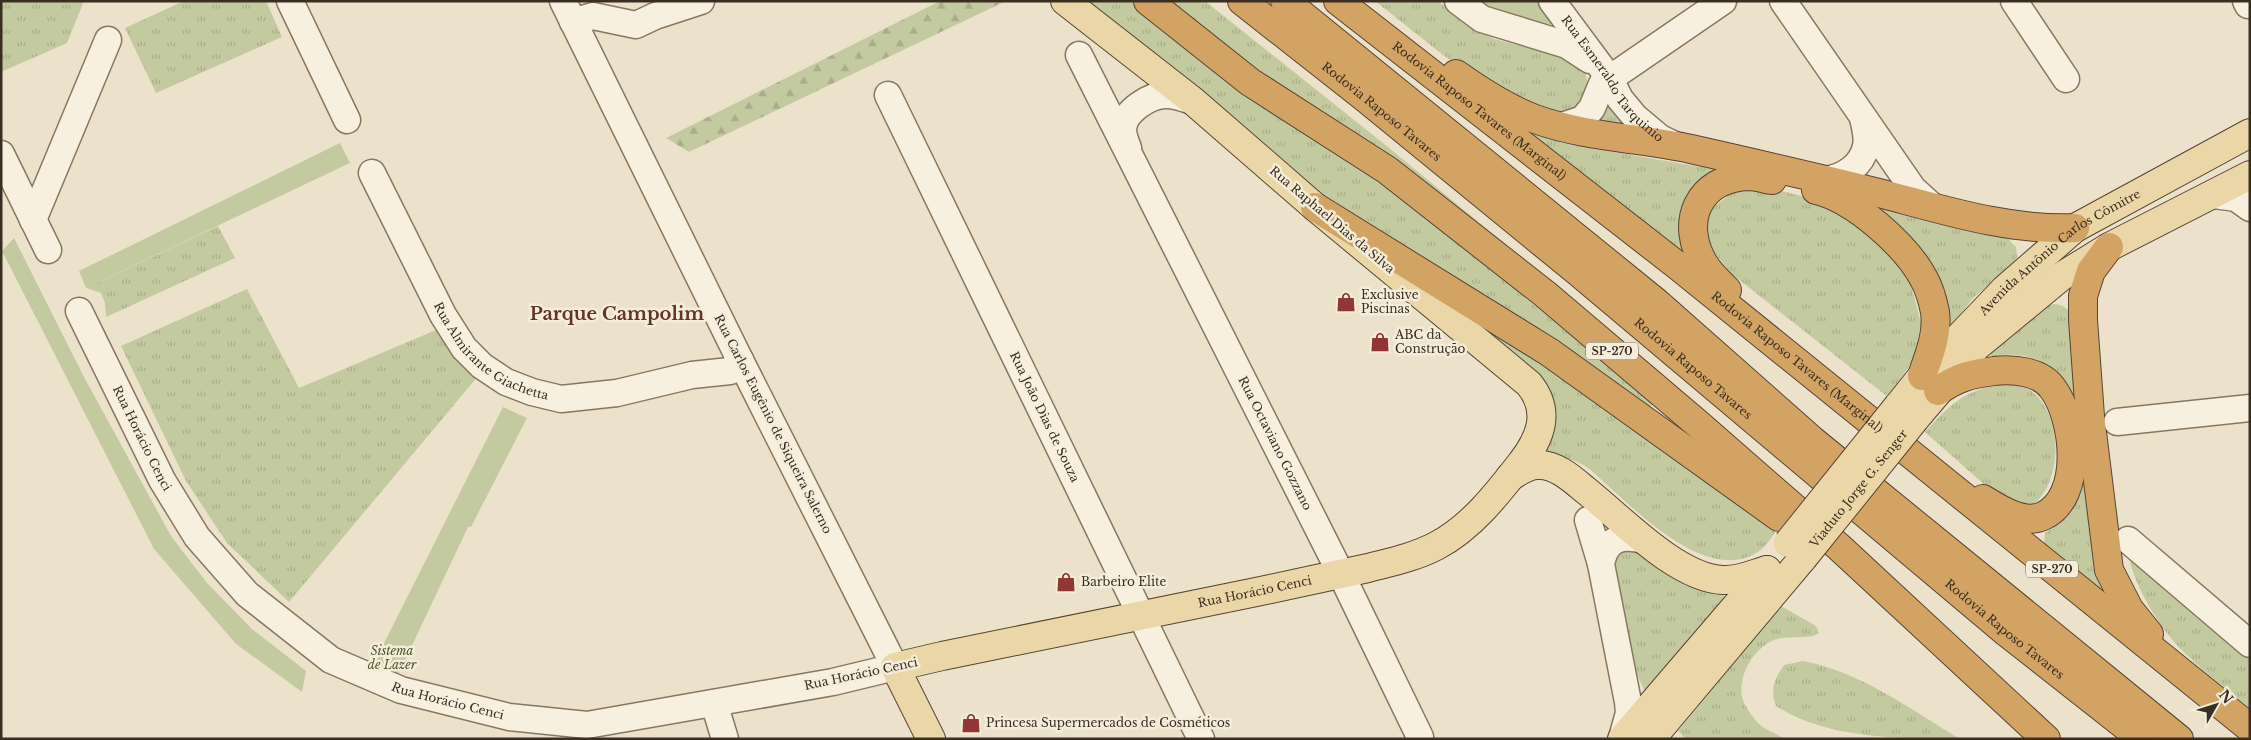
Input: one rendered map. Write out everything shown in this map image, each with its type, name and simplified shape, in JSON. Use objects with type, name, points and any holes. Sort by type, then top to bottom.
[{"type":"highway","name":"SP-270","points":[[1148,1],[1250,82],[1386,170],[1545,294],[1839,547],[2046,739]]},
{"type":"highway","name":"Rodovia Raposo Tavares","points":[[1242,1],[1364,97],[1578,272],[2006,632],[2142,739]]},
{"type":"highway","name":"Rodovia Raposo Tavares","points":[[1285,1],[1657,304],[1813,441],[2179,739]]},
{"type":"highway","name":"Rodovia Raposo Tavares (Marginal)","points":[[1338,1],[1678,266],[1816,380],[2250,727]]},
{"type":"highway","points":[[1354,1],[1471,85],[1533,118],[1559,127],[1679,146],[1933,207],[2028,227],[2044,230],[2076,228]]},
{"type":"highway","points":[[1816,380],[1711,274],[1696,248],[1692,218],[1700,200],[1712,188],[1728,180],[1750,176],[1821,191],[1852,207],[1881,228],[1906,252],[1925,280],[1935,313],[1930,383],[2002,370],[2024,371],[2038,377],[2053,387],[2066,414],[2072,444],[2071,474],[2059,503],[2042,516],[2019,518],[1993,505],[1963,486],[1854,410]]},
{"type":"highway","points":[[1315,206],[1549,352],[1904,607]]},
{"type":"highway","points":[[2109,247],[2096,264],[2086,284],[2083,296],[2083,320],[2091,425],[2109,570],[2129,610],[2161,648],[2250,727]]},
{"type":"highway","points":[[2006,632],[2119,739]]},
{"type":"main road","name":"Rua Raphael Dias da Silva","points":[[1065,1],[1192,101],[1529,384],[1535,391],[1542,410],[1540,433],[1510,477]]},
{"type":"main road","name":"Avenida Antônio Carlos Cômitre","points":[[1906,413],[2005,289],[2076,228],[2250,133]]},
{"type":"main road","name":"Avenida Antônio Carlos Cômitre","points":[[1930,383],[2062,276],[2109,247],[2250,175]]},
{"type":"main road","name":"Viaduto Jorge G. Senger","points":[[1796,550],[1906,413]]},
{"type":"main road","points":[[1510,477],[1532,466],[1545,466],[1559,471],[1593,496],[1644,540],[1691,571],[1706,578],[1724,581],[1742,578],[1767,570],[1796,550]]},
{"type":"main road","name":"Rua Horácio Cenci","points":[[895,667],[1341,574],[1411,557],[1436,546],[1460,531],[1510,477]]},
{"type":"main road","points":[[1622,738],[1729,630],[1796,550]]},
{"type":"main road","points":[[1651,739],[1729,630],[1767,570]]},
{"type":"main road","name":"Rua Horácio Cenci","points":[[914,706],[914,688],[918,674],[930,663],[942,656]]},
{"type":"main road","name":"Rua Carlos Eugênio de Siqueira Salerno","points":[[895,667],[931,739]]},
{"type":"street","points":[[290,1],[347,120]]},
{"type":"street","points":[[568,12],[636,25],[655,16],[701,1]]},
{"type":"street","points":[[1458,1],[1482,19],[1567,45],[1579,52],[1610,79]]},
{"type":"street","points":[[1559,127],[1583,119],[1592,108],[1602,84],[1723,1]]},
{"type":"street","points":[[1783,1],[1913,189],[1933,207]]},
{"type":"street","points":[[2014,1],[2066,78]]},
{"type":"street","points":[[1536,36],[1562,35],[1566,30],[1558,10]]},
{"type":"street","name":"Rua Esmeraldo Tarquinio","points":[[1558,10],[1610,79],[1620,99],[1635,118],[1660,138],[1679,146]]},
{"type":"street","name":"Rua Carlos Eugênio de Siqueira Salerno","points":[[568,12],[738,357],[895,667]]},
{"type":"street","points":[[32,220],[108,40]]},
{"type":"street","name":"Rua Octaviano Gozzano","points":[[1079,55],[1341,574],[1420,737]]},
{"type":"street","name":"Rua Octaviano Gozzano","points":[[1128,149],[1123,130],[1125,123],[1132,111],[1142,103],[1167,94],[1192,101]]},
{"type":"street","name":"Rua João Dias de Souza","points":[[888,95],[1201,739]]},
{"type":"street","points":[[1826,180],[1845,175],[1863,155],[1867,145],[1864,118]]},
{"type":"street","points":[[1,154],[48,250]]},
{"type":"street","name":"Rua Almirante Giachetta","points":[[372,172],[443,315],[464,348],[482,366],[506,382],[532,392],[561,399],[617,393],[692,375],[730,371],[738,357]]},
{"type":"street","points":[[2214,194],[2236,198],[2250,208]]},
{"type":"street","name":"Rua Horácio Cenci","points":[[79,310],[162,480],[197,537],[247,594],[331,660],[401,690],[509,717],[587,725],[833,682],[895,667]]},
{"type":"street","points":[[2117,422],[2250,408]]},
{"type":"street","points":[[1622,738],[1629,713],[1628,702],[1598,541],[1630,536],[1644,540]]},
{"type":"street","points":[[2128,540],[2249,643]]},
{"type":"street","points":[[714,703],[725,739]]},
{"type":"green space","points":[[1,1],[84,1],[67,43],[1,72]]},
{"type":"green space","points":[[184,1],[266,1],[282,37],[156,93],[125,28]]},
{"type":"green space","points":[[940,1],[1006,1],[689,152],[666,138]]},
{"type":"green space","points":[[1077,1],[1132,1],[1243,90],[1385,183],[1649,399],[1652,405],[1647,409],[1298,182]]},
{"type":"green space","points":[[1163,1],[1205,1],[1388,147],[1621,340],[1684,401],[1214,42]]},
{"type":"green space","points":[[1375,1],[1438,1],[1462,21],[1494,39],[1536,50],[1564,53],[1585,72],[1589,90],[1581,105],[1561,115],[1490,87],[1443,55]]},
{"type":"green space","points":[[1474,1],[1541,1],[1553,18],[1551,24],[1545,25],[1499,13]]},
{"type":"green space","points":[[1606,100],[1632,127],[1596,125]]},
{"type":"green space","points":[[1515,129],[1567,144],[1719,170],[1682,253]]},
{"type":"green space","points":[[340,143],[350,163],[86,288],[79,271]]},
{"type":"green space","points":[[1762,186],[1828,203],[1888,249],[1909,278],[1921,323],[1914,359],[1888,397],[1733,275],[1707,241],[1707,212],[1738,188]]},
{"type":"green space","points":[[1879,204],[1986,230],[2008,239],[2016,247],[2017,257],[2014,264],[1972,299],[1950,329],[1948,329],[1865,207]]},
{"type":"green space","points":[[218,226],[235,258],[106,317],[105,303],[101,293],[86,288]]},
{"type":"green space","points":[[14,238],[84,377],[171,536],[207,583],[252,629],[306,671],[302,692],[236,644],[154,549],[2,251]]},
{"type":"green space","points":[[247,289],[299,388],[443,327],[479,375],[289,602],[227,543],[186,481],[121,346]]},
{"type":"green space","points":[[2053,304],[2065,308],[2073,319],[2098,575],[2105,595],[2044,545],[2045,533],[2057,524],[2073,506],[2080,492],[2083,479],[2078,415],[2070,389],[2062,378],[2042,362],[2018,355],[1992,357],[1990,353],[2041,309]]},
{"type":"green space","points":[[1465,308],[1778,528],[1768,542],[1762,549],[1742,559],[1721,560],[1700,554],[1678,543],[1638,513],[1585,466],[1564,458],[1542,456],[1552,425],[1465,315]]},
{"type":"green space","points":[[1999,384],[2018,384],[2033,392],[2044,406],[2052,422],[2055,440],[2055,459],[2051,477],[2044,493],[2033,505],[1996,495],[1925,432],[1949,407],[1958,401],[1976,391]]},
{"type":"green space","name":"Sistema de Lazer","points":[[503,407],[527,418],[471,527],[468,527],[398,675],[373,665]]},
{"type":"green space","points":[[1625,548],[1633,549],[1647,556],[1683,584],[1724,596],[1724,601],[1649,690],[1644,690],[1637,674],[1614,577],[1615,561]]},
{"type":"green space","points":[[2130,562],[2140,562],[2158,583],[2250,659],[2250,708],[2203,670],[2170,637],[2153,613],[2139,587]]},
{"type":"green space","points":[[1781,606],[1816,626],[1819,633],[1810,636],[1774,640],[1760,649],[1745,671],[1741,689],[1745,704],[1758,723],[1785,739],[1685,738],[1678,731]]},
{"type":"green space","points":[[1803,661],[1824,666],[1865,683],[1904,704],[1960,739],[1865,735],[1818,725],[1796,717],[1776,706],[1773,690],[1775,680],[1784,665]]},
{"type":"place","name":"Exclusive Piscinas","points":[[1346,302]]},
{"type":"place","name":"ABC da Construção","points":[[1380,342]]},
{"type":"place","name":"Barbeiro Elite","points":[[1066,582]]},
{"type":"place","name":"Princesa Supermercados de Cosméticos","points":[[971,723]]},
{"type":"district","name":"Parque Campolim","points":[[617,314]]}]
